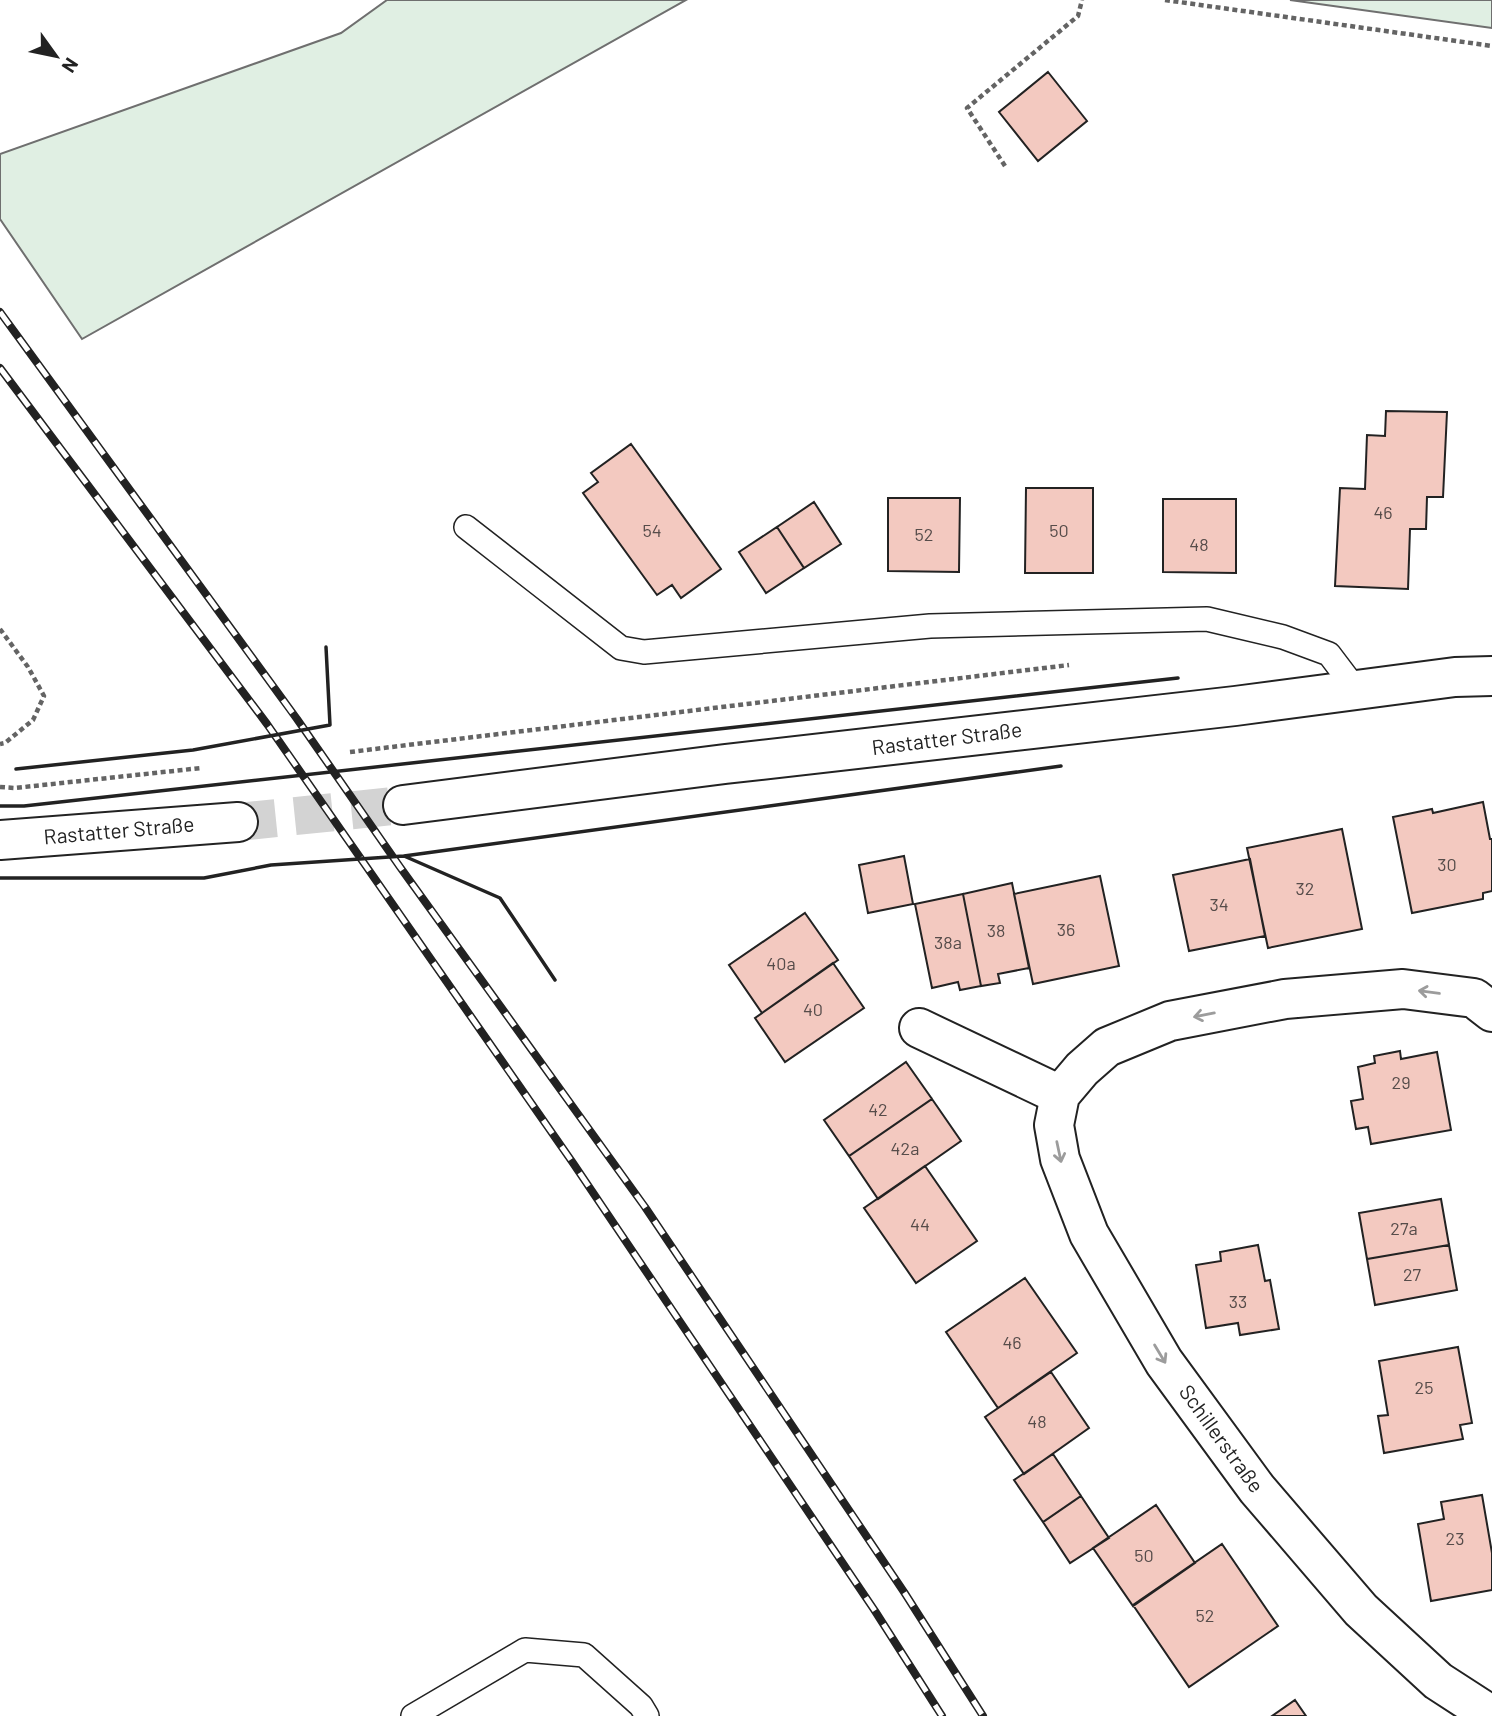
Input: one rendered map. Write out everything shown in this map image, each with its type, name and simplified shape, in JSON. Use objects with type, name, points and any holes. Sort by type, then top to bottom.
[{"type":"street","name":"Rastatter Straße","points":[[403,805],[1455,677],[1492,676]]},
{"type":"street","name":"Rastatter Straße","points":[[0,840],[238,822]]},
{"type":"street","points":[[919,1028],[1060,1095],[1082,1069],[1107,1047],[1170,1021],[1284,999],[1403,989],[1474,998],[1492,1012]]},
{"type":"street","name":"Schillerstraße","points":[[1060,1095],[1054,1125],[1060,1159],[1089,1234],[1164,1362],[1257,1489],[1361,1610],[1438,1681],[1492,1716]]},
{"type":"lane","points":[[466,527],[621,648],[644,652],[930,626],[1207,619],[1283,637],[1329,654],[1357,691]]},
{"type":"lane","points":[[413,1716],[525,1650],[584,1655],[641,1706],[647,1716]]},
{"type":"path","points":[[1004,166],[967,108],[1078,16],[1082,0]]},
{"type":"path","points":[[1165,0],[1492,46]]},
{"type":"path","points":[[0,629],[29,667],[44,696],[33,720],[5,743],[0,744]]},
{"type":"path","points":[[350,752],[1070,664]]},
{"type":"path","points":[[0,787],[201,768]]},
{"type":"green space","points":[[387,0],[686,0],[82,339],[0,219],[0,154],[341,33]]},
{"type":"green space","points":[[1290,0],[1492,0],[1492,28]]},
{"type":"building","points":[[1048,72],[1087,121],[1038,161],[999,112]]},
{"type":"building","points":[[1386,411],[1447,412],[1443,497],[1427,497],[1426,529],[1410,529],[1408,589],[1335,586],[1340,488],[1365,489],[1367,435],[1385,436]]},
{"type":"building","points":[[631,444],[721,569],[681,598],[672,585],[657,595],[583,493],[598,482],[591,473]]},
{"type":"building","points":[[1026,488],[1093,488],[1093,573],[1025,573]]},
{"type":"building","points":[[888,498],[960,498],[959,572],[888,571]]},
{"type":"building","points":[[1163,499],[1236,499],[1236,573],[1163,572]]},
{"type":"building","points":[[814,502],[841,544],[804,568],[777,527]]},
{"type":"building","points":[[777,527],[804,568],[766,593],[739,552]]},
{"type":"building","points":[[1483,802],[1492,839],[1492,891],[1483,893],[1483,899],[1412,913],[1393,817],[1432,809],[1433,813]]},
{"type":"building","points":[[1342,829],[1362,929],[1268,948],[1247,848]]},
{"type":"building","points":[[904,856],[913,904],[868,913],[859,865]]},
{"type":"building","points":[[1250,859],[1265,936],[1189,951],[1173,875]]},
{"type":"building","points":[[1100,876],[1119,966],[1033,984],[1014,894]]},
{"type":"building","points":[[1012,883],[1029,968],[998,974],[1000,983],[981,986],[963,894]]},
{"type":"building","points":[[963,894],[981,986],[960,990],[958,982],[932,988],[915,904]]},
{"type":"building","points":[[805,913],[838,960],[762,1013],[729,965]]},
{"type":"building","points":[[833,963],[864,1008],[785,1062],[755,1018]]},
{"type":"building","points":[[1400,1051],[1401,1059],[1437,1052],[1451,1130],[1371,1144],[1368,1127],[1356,1129],[1351,1101],[1363,1099],[1358,1067],[1375,1063],[1374,1056]]},
{"type":"building","points":[[906,1062],[932,1099],[849,1156],[824,1120]]},
{"type":"building","points":[[932,1099],[961,1141],[878,1199],[849,1156]]},
{"type":"building","points":[[925,1166],[977,1241],[916,1283],[864,1208]]},
{"type":"building","points":[[1441,1199],[1449,1245],[1367,1259],[1359,1213]]},
{"type":"building","points":[[1258,1245],[1265,1281],[1270,1280],[1279,1329],[1240,1335],[1238,1323],[1206,1328],[1196,1265],[1221,1261],[1220,1252]]},
{"type":"building","points":[[1449,1245],[1457,1290],[1375,1305],[1367,1259]]},
{"type":"building","points":[[1025,1278],[1077,1353],[998,1408],[946,1332]]},
{"type":"building","points":[[1458,1347],[1472,1423],[1460,1425],[1463,1439],[1384,1453],[1378,1416],[1388,1415],[1379,1361]]},
{"type":"building","points":[[1051,1372],[1089,1428],[1024,1474],[985,1417]]},
{"type":"building","points":[[1053,1454],[1081,1496],[1043,1522],[1014,1480]]},
{"type":"building","points":[[1482,1495],[1492,1553],[1492,1590],[1431,1601],[1418,1524],[1444,1519],[1441,1502]]},
{"type":"building","points":[[1081,1496],[1109,1538],[1070,1563],[1043,1522]]},
{"type":"building","points":[[1156,1505],[1195,1563],[1133,1606],[1093,1548]]},
{"type":"building","points":[[1222,1544],[1278,1626],[1189,1687],[1133,1605]]},
{"type":"building","points":[[1295,1700],[1306,1716],[1272,1716]]},
{"type":"tunnel","points":[[238,822],[403,805]]},
{"type":"railway","points":[[0,312],[297,719],[645,1207],[904,1592],[983,1716]]},
{"type":"railway","points":[[0,368],[267,724],[573,1163],[875,1611],[942,1716]]},
{"type":"wall","points":[[16,769],[193,750],[330,725],[326,647]]},
{"type":"wall","points":[[0,806],[24,806],[1178,678]]},
{"type":"wall","points":[[404,856],[1061,766]]},
{"type":"wall","points":[[0,878],[204,878],[271,865],[404,856],[500,898],[555,980]]}]
